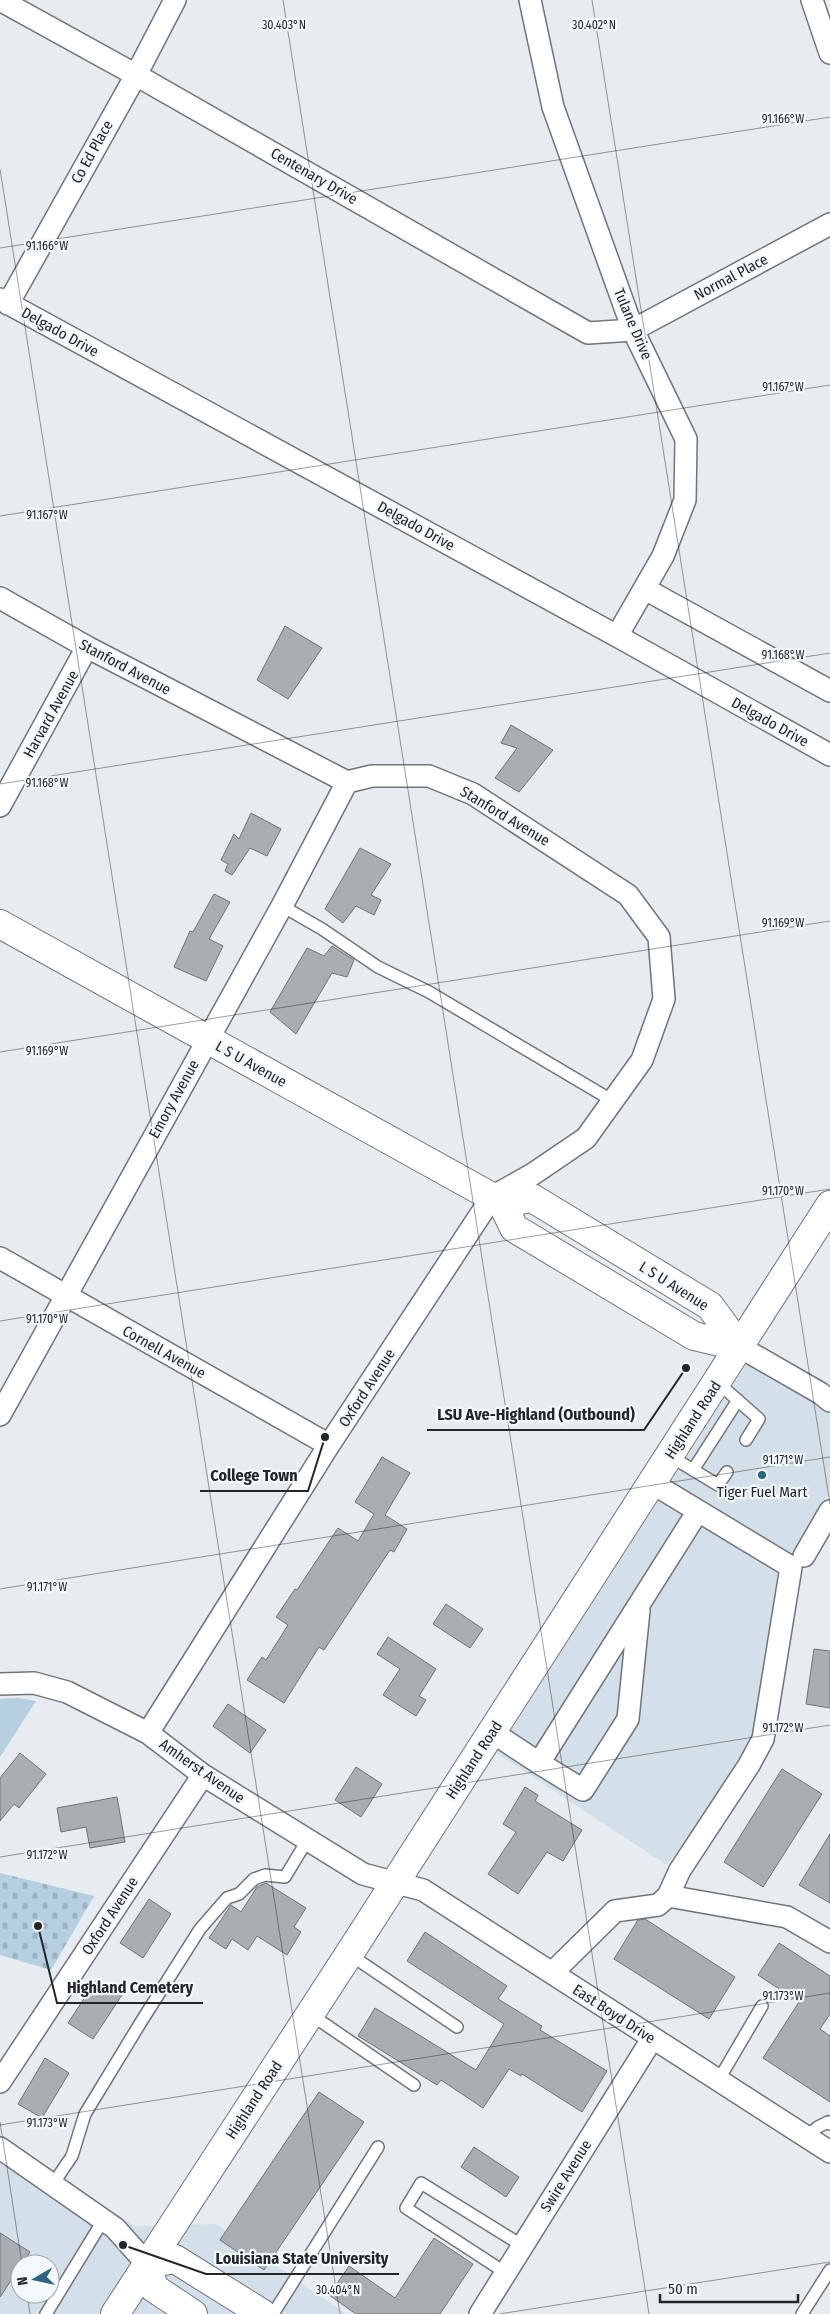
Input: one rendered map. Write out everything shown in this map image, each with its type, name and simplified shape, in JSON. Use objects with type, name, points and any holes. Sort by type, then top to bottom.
[{"type":"street","name":"Centenary Drive","points":[[0,0],[136,74],[588,333],[633,330]]},
{"type":"street","name":"Co Ed Place","points":[[4,302],[136,74],[175,0]]},
{"type":"street","name":"Tulane Drive","points":[[530,0],[553,107],[633,330],[686,439],[685,500],[663,556],[617,636]]},
{"type":"street","points":[[812,0],[830,52]]},
{"type":"street","name":"Normal Place","points":[[633,330],[830,224]]},
{"type":"street","name":"Delgado Drive","points":[[4,302],[617,636],[830,755]]},
{"type":"street","points":[[645,589],[830,691]]},
{"type":"street","name":"Stanford Avenue","points":[[0,598],[87,647],[347,782],[372,776],[429,776],[473,794],[579,861],[628,895],[659,937],[664,999],[642,1060],[586,1138],[497,1200]]},
{"type":"street","name":"Harvard Avenue","points":[[0,806],[87,647]]},
{"type":"street","name":"Emory Avenue","points":[[0,1415],[282,906],[347,782]]},
{"type":"street","name":"L S U Avenue","points":[[0,924],[497,1200],[532,1198],[710,1306],[740,1347]]},
{"type":"street","name":"Oxford Avenue","points":[[148,1733],[330,1445],[497,1200]]},
{"type":"street","name":"Highland Road","points":[[115,2314],[395,1883],[830,1204]]},
{"type":"street","name":"Cornell Avenue","points":[[0,1258],[330,1445]]},
{"type":"street","points":[[740,1347],[820,1393],[830,1401]]},
{"type":"street","points":[[552,1973],[614,1911],[658,1905],[668,1896],[680,1870],[749,1765],[763,1739],[791,1567],[652,1483]]},
{"type":"street","points":[[540,1763],[698,1511]]},
{"type":"street","points":[[804,1556],[830,1511]]},
{"type":"street","points":[[492,1732],[583,1790],[628,1719],[639,1604]]},
{"type":"street","name":"Amherst Avenue","points":[[0,1684],[34,1683],[67,1692],[148,1733],[203,1775],[363,1874],[395,1883]]},
{"type":"street","name":"Oxford Avenue","points":[[0,2082],[203,1775]]},
{"type":"street","name":"East Boyd Drive","points":[[395,1883],[422,1890],[830,2152]]},
{"type":"street","points":[[668,1896],[787,1917],[830,1942]]},
{"type":"street","name":"Swire Avenue","points":[[480,2314],[652,2039]]},
{"type":"street","points":[[0,2148],[116,2228],[147,2264],[154,2288],[193,2314]]},
{"type":"street","points":[[147,2264],[175,2259],[263,2314]]},
{"type":"lane","points":[[282,906],[322,928],[378,967],[437,997],[613,1101]]},
{"type":"lane","points":[[717,1382],[759,1418],[746,1440]]},
{"type":"lane","points":[[693,1470],[738,1400]]},
{"type":"lane","points":[[670,1456],[718,1485],[727,1472]]},
{"type":"lane","points":[[53,2184],[72,2156],[85,2114],[200,1929],[227,1898],[239,1894],[254,1879],[265,1876],[285,1877],[308,1839]]},
{"type":"lane","points":[[349,1954],[457,2027]]},
{"type":"lane","points":[[718,2081],[762,2006]]},
{"type":"lane","points":[[310,2014],[414,2085]]},
{"type":"lane","points":[[806,2137],[818,2127],[830,2124]]},
{"type":"lane","points":[[273,2314],[378,2147]]},
{"type":"lane","points":[[506,2273],[406,2208],[421,2183],[522,2246]]},
{"type":"lane","points":[[46,2314],[104,2220]]},
{"type":"lane","points":[[802,2314],[829,2275]]},
{"type":"shaded area","points":[[753,1354],[830,1402],[830,1491],[791,1567],[763,1739],[667,1865],[496,1753]]},
{"type":"shaded area","points":[[0,2141],[135,2226],[216,2224],[346,2314],[0,2314]]},
{"type":"green space","points":[[19,1698],[36,1701],[0,1757],[0,1699]]},
{"type":"green space","points":[[0,1873],[94,1896],[51,1970],[0,1955]]},
{"type":"building","points":[[285,626],[322,648],[288,699],[257,680]]},
{"type":"building","points":[[511,725],[553,750],[519,792],[495,778],[517,748],[501,743]]},
{"type":"building","points":[[251,813],[281,829],[267,856],[250,848],[232,875],[225,871],[228,864],[221,860],[234,834],[239,839]]},
{"type":"building","points":[[360,848],[391,864],[371,895],[381,900],[374,915],[356,906],[343,923],[325,909]]},
{"type":"building","points":[[214,894],[230,902],[209,939],[223,946],[206,981],[174,967],[190,931],[193,932]]},
{"type":"building","points":[[332,946],[354,960],[347,977],[332,973],[296,1034],[270,1012],[307,948],[324,956]]},
{"type":"building","points":[[382,1457],[410,1473],[385,1515],[407,1529],[394,1552],[390,1550],[324,1650],[319,1647],[284,1703],[247,1680],[262,1657],[266,1660],[288,1625],[276,1617],[295,1589],[297,1590],[338,1528],[358,1541],[374,1514],[355,1502]]},
{"type":"building","points":[[446,1604],[483,1629],[470,1648],[433,1624]]},
{"type":"building","points":[[388,1637],[436,1669],[419,1696],[426,1700],[416,1716],[383,1695],[400,1669],[377,1654]]},
{"type":"building","points":[[814,1649],[830,1651],[830,1708],[806,1704]]},
{"type":"building","points":[[228,1704],[266,1730],[250,1753],[213,1726]]},
{"type":"building","points":[[20,1753],[46,1774],[19,1808],[14,1804],[0,1821],[0,1778]]},
{"type":"building","points":[[356,1767],[382,1784],[361,1817],[335,1800]]},
{"type":"building","points":[[782,1769],[822,1794],[763,1887],[724,1862]]},
{"type":"building","points":[[525,1787],[538,1795],[535,1801],[582,1830],[563,1861],[547,1852],[518,1894],[488,1874],[516,1832],[503,1824]]},
{"type":"building","points":[[117,1797],[125,1842],[90,1848],[86,1827],[61,1832],[57,1808]]},
{"type":"building","points":[[830,1834],[830,1903],[799,1885]]},
{"type":"building","points":[[266,1883],[306,1908],[294,1927],[301,1932],[287,1955],[257,1936],[248,1950],[232,1939],[226,1949],[209,1938],[231,1905],[241,1912],[257,1887]]},
{"type":"building","points":[[149,1899],[171,1914],[143,1958],[120,1943]]},
{"type":"building","points":[[645,1919],[735,1977],[709,2019],[614,1959],[638,1920]]},
{"type":"building","points":[[425,1932],[507,1986],[498,1999],[542,2026],[540,2030],[607,2071],[582,2112],[522,2074],[521,2076],[509,2069],[483,2108],[441,2080],[437,2085],[358,2036],[375,2008],[476,2070],[504,2024],[407,1961]]},
{"type":"building","points":[[779,1943],[830,1976],[830,2014],[820,2029],[830,2036],[830,2102],[763,2058],[799,2002],[758,1975]]},
{"type":"building","points":[[97,1979],[122,1995],[93,2039],[68,2023]]},
{"type":"building","points":[[45,2058],[69,2073],[42,2118],[18,2104]]},
{"type":"building","points":[[319,2092],[364,2122],[264,2270],[220,2240]]},
{"type":"building","points":[[474,2147],[519,2177],[506,2197],[461,2167]]},
{"type":"building","points":[[0,2233],[30,2252],[29,2254],[10,2254],[10,2282],[0,2297]]},
{"type":"building","points":[[434,2238],[473,2264],[440,2314],[356,2314],[329,2295],[349,2266],[395,2298]]},
{"type":"place","name":"LSU Ave-Highland (Outbound)","points":[[686,1368]]},
{"type":"place","name":"College Town","points":[[325,1437]]},
{"type":"place","name":"Tiger Fuel Mart","points":[[762,1475]]},
{"type":"place","name":"Highland Cemetery","points":[[38,1926]]},
{"type":"place","name":"Louisiana State University","points":[[123,2245]]}]
